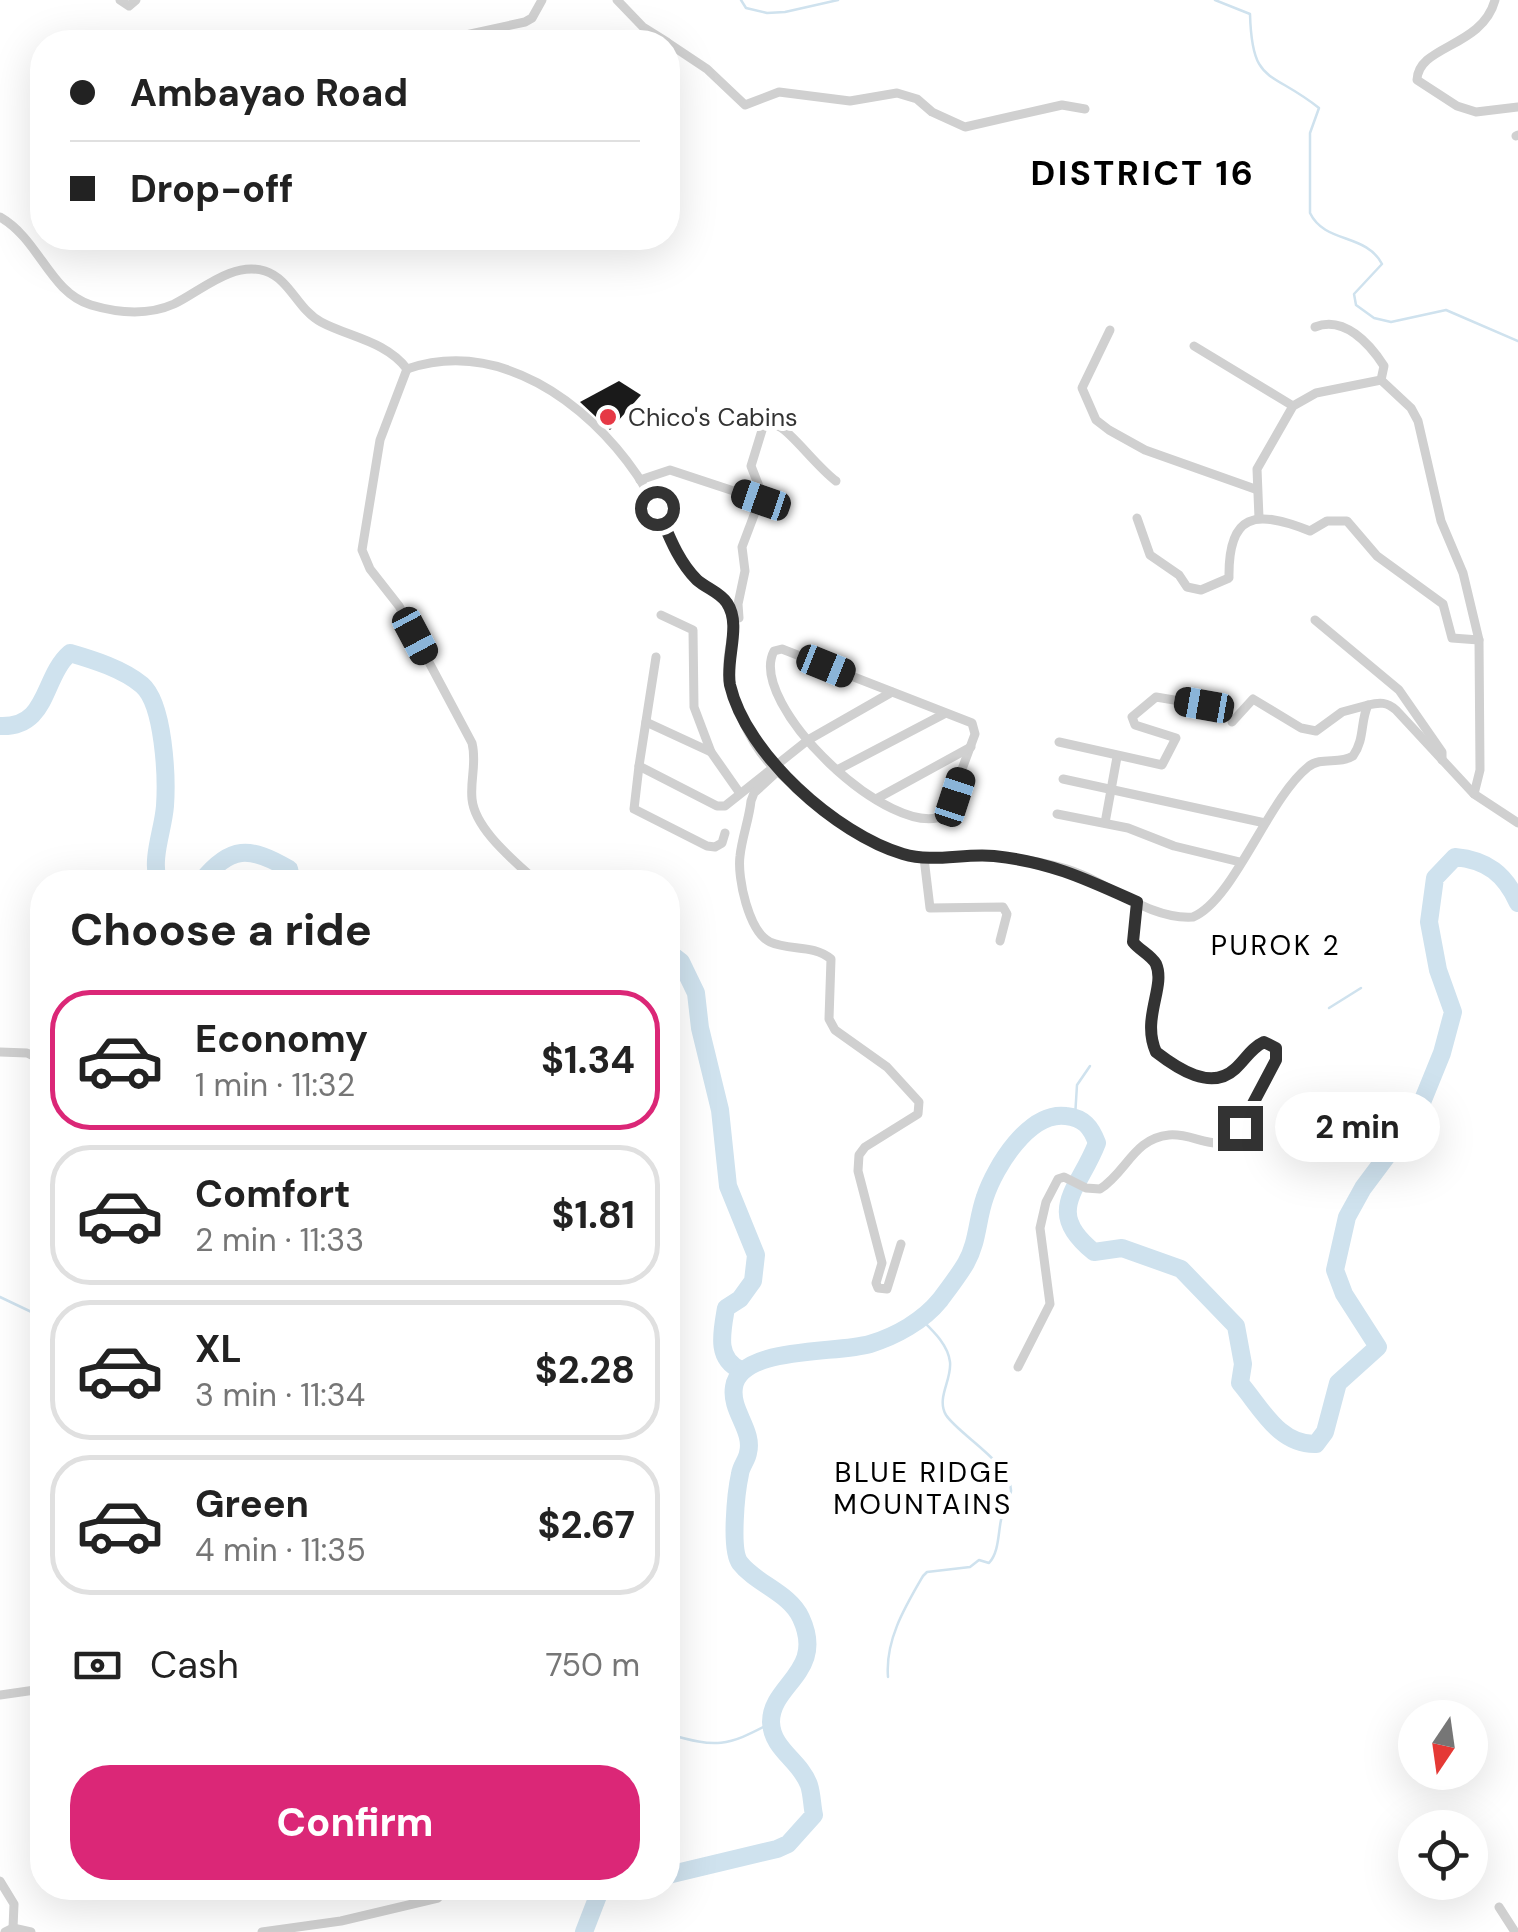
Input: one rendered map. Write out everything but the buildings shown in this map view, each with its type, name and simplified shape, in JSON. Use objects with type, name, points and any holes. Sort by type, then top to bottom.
[{"type":"street","points":[[120,0],[129,6],[136,0]]},
{"type":"street","points":[[488,30],[532,18],[542,0]]},
{"type":"street","points":[[617,0],[648,30]]},
{"type":"street","points":[[1494,0],[1482,26],[1431,55],[1419,67],[1417,80],[1457,106],[1476,112],[1518,107]]},
{"type":"street","points":[[680,51],[707,68],[739,103],[745,104],[779,92],[850,101],[897,93],[917,99],[932,112],[965,128],[1062,105],[1085,109]]},
{"type":"street","points":[[0,217],[30,244]]},
{"type":"street","points":[[37,250],[62,291],[94,306],[124,312],[163,308],[220,278],[251,269],[274,275],[302,308],[320,321],[375,344],[407,369],[459,360],[536,380],[571,402],[640,480],[686,568],[727,603],[732,628],[730,684],[745,723],[776,770],[853,828],[892,850],[924,858],[990,856],[1047,864],[1172,916],[1193,917],[1214,901],[1265,823],[1309,766],[1353,756],[1361,742],[1368,705]]},
{"type":"street","points":[[1315,327],[1338,325],[1358,336],[1384,366],[1381,380]]},
{"type":"street","points":[[1110,330],[1082,388],[1100,425],[1146,450],[1255,490]]},
{"type":"street","points":[[1194,346],[1292,406]]},
{"type":"street","points":[[407,369],[380,440],[362,550],[370,568],[399,606],[472,742],[476,763],[472,797],[476,815],[526,870]]},
{"type":"street","points":[[1259,518],[1255,490],[1260,459],[1292,406],[1316,393],[1381,380]]},
{"type":"street","points":[[1381,380],[1411,408],[1418,421],[1440,521],[1464,573],[1479,640],[1480,770],[1474,794]]},
{"type":"street","points":[[728,424],[740,414],[764,428],[779,426],[814,464],[836,481]]},
{"type":"street","points":[[739,618],[738,598],[745,571],[742,547],[761,500],[761,487],[751,466],[764,428]]},
{"type":"street","points":[[640,480],[670,470],[761,500]]},
{"type":"street","points":[[1137,518],[1150,555],[1179,575],[1188,587],[1201,590],[1229,578],[1230,541],[1247,523],[1259,518],[1280,519],[1310,531],[1326,520],[1347,521],[1376,556],[1442,604],[1452,638],[1479,640]]},
{"type":"street","points":[[661,615],[694,630],[693,696],[710,752],[739,792]]},
{"type":"street","points":[[1315,620],[1398,690],[1442,752],[1442,761]]},
{"type":"street","points":[[774,651],[792,652],[944,714],[972,723],[975,734],[945,815],[926,819],[876,799],[836,770],[808,740],[776,692],[769,664],[774,651]]},
{"type":"street","points":[[656,658],[634,809],[715,848],[726,833]]},
{"type":"street","points":[[892,692],[808,740],[754,793],[739,861],[754,928],[769,942],[808,948],[831,959],[828,1003],[835,1030],[887,1067],[920,1102],[918,1114],[865,1147],[858,1163],[882,1262],[876,1283],[881,1290],[891,1283],[902,1244]]},
{"type":"street","points":[[1060,742],[1157,765],[1166,762],[1176,738],[1132,721],[1132,716],[1156,697],[1204,705]]},
{"type":"street","points":[[1232,722],[1253,699],[1301,728],[1316,731],[1342,712],[1389,704],[1474,794],[1518,823]]},
{"type":"street","points":[[836,770],[944,714]]},
{"type":"street","points":[[646,722],[710,752]]},
{"type":"street","points":[[876,799],[970,747]]},
{"type":"street","points":[[1104,823],[1118,758]]},
{"type":"street","points":[[640,766],[718,806],[725,806],[739,792],[776,770]]},
{"type":"street","points":[[1063,778],[1265,823]]},
{"type":"street","points":[[1057,814],[1104,823],[1240,862]]},
{"type":"street","points":[[924,858],[930,908],[1003,907],[1007,914],[1000,941]]},
{"type":"street","points":[[1018,1368],[1050,1304],[1040,1244],[1046,1202],[1058,1180],[1100,1189],[1136,1150],[1159,1137],[1179,1135],[1217,1144],[1233,1139],[1276,1060],[1276,1048],[1264,1042],[1253,1048],[1235,1069],[1215,1080],[1204,1079],[1156,1052],[1149,1024],[1158,974],[1155,962],[1133,942],[1137,902]]},
{"type":"street","points":[[0,1052],[30,1054]]},
{"type":"street","points":[[0,1695],[30,1691]]},
{"type":"street","points":[[0,1880],[14,1904],[9,1930],[30,1932]]},
{"type":"street","points":[[262,1932],[363,1917],[430,1900]]},
{"type":"street","points":[[1500,1907],[1515,1932]]},
{"type":"waterway","points":[[741,0],[746,8],[767,13],[838,0]]},
{"type":"waterway","points":[[1215,0],[1250,14],[1260,65],[1319,108],[1310,133],[1310,213],[1325,230],[1366,247],[1382,264],[1354,294],[1356,305],[1374,318],[1391,322],[1446,310],[1518,341]]},
{"type":"waterway","points":[[0,726],[28,719],[70,653],[117,670],[142,685],[155,708],[164,760],[165,806],[157,870]]},
{"type":"waterway","points":[[212,870],[241,853],[263,856],[289,870]]},
{"type":"waterway","points":[[680,1872],[777,1849],[788,1844],[814,1815],[805,1776],[781,1748],[771,1722],[779,1697],[802,1665],[807,1636],[796,1609],[740,1563],[735,1546],[737,1494],[749,1445],[735,1404],[734,1387],[740,1374],[771,1358],[870,1344],[926,1315],[966,1263],[985,1197],[1005,1157],[1039,1122],[1066,1116],[1086,1124],[1097,1143],[1070,1200],[1070,1224],[1079,1237],[1094,1252],[1122,1248],[1181,1269],[1236,1326],[1243,1364],[1240,1383],[1281,1432],[1303,1443],[1316,1444],[1325,1432],[1338,1383],[1378,1347],[1344,1294],[1335,1270],[1347,1217],[1363,1188],[1416,1117],[1442,1053],[1453,1012],[1438,970],[1429,922],[1435,878],[1455,857],[1477,861],[1501,876],[1518,903]]},
{"type":"waterway","points":[[680,961],[696,993],[700,1028],[720,1110],[728,1186],[756,1255],[753,1281],[740,1299],[726,1308],[723,1326],[724,1352],[741,1370]]},
{"type":"waterway","points":[[1329,1008],[1361,988]]},
{"type":"waterway","points":[[1075,1117],[1077,1085],[1090,1066]]},
{"type":"waterway","points":[[0,1297],[30,1311]]},
{"type":"waterway","points":[[888,1677],[893,1637],[923,1576],[927,1572],[970,1567],[979,1560],[989,1563],[1011,1491],[1003,1470],[946,1415],[943,1402],[949,1355],[920,1318]]},
{"type":"waterway","points":[[680,1737],[721,1743],[771,1723]]},
{"type":"waterway","points":[[584,1932],[596,1900]]},
{"type":"place","name":"Chico's Cabins","points":[[608,417]]},
{"type":"district","name":"DISTRICT 16","points":[[1143,173]]},
{"type":"district","name":"PUROK 2","points":[[1276,945]]},
{"type":"district","name":"BLUE RIDGE MOUNTAINS","points":[[923,1488]]},
{"type":"route","points":[[657,508],[686,568],[727,603],[732,615],[730,684],[758,748],[774,768],[853,828],[892,850],[924,858],[990,856],[1047,864],[1137,902],[1133,942],[1155,962],[1158,974],[1149,1024],[1156,1052],[1204,1079],[1215,1080],[1235,1069],[1258,1044],[1264,1042],[1276,1048],[1276,1060],[1240,1128]]}]
